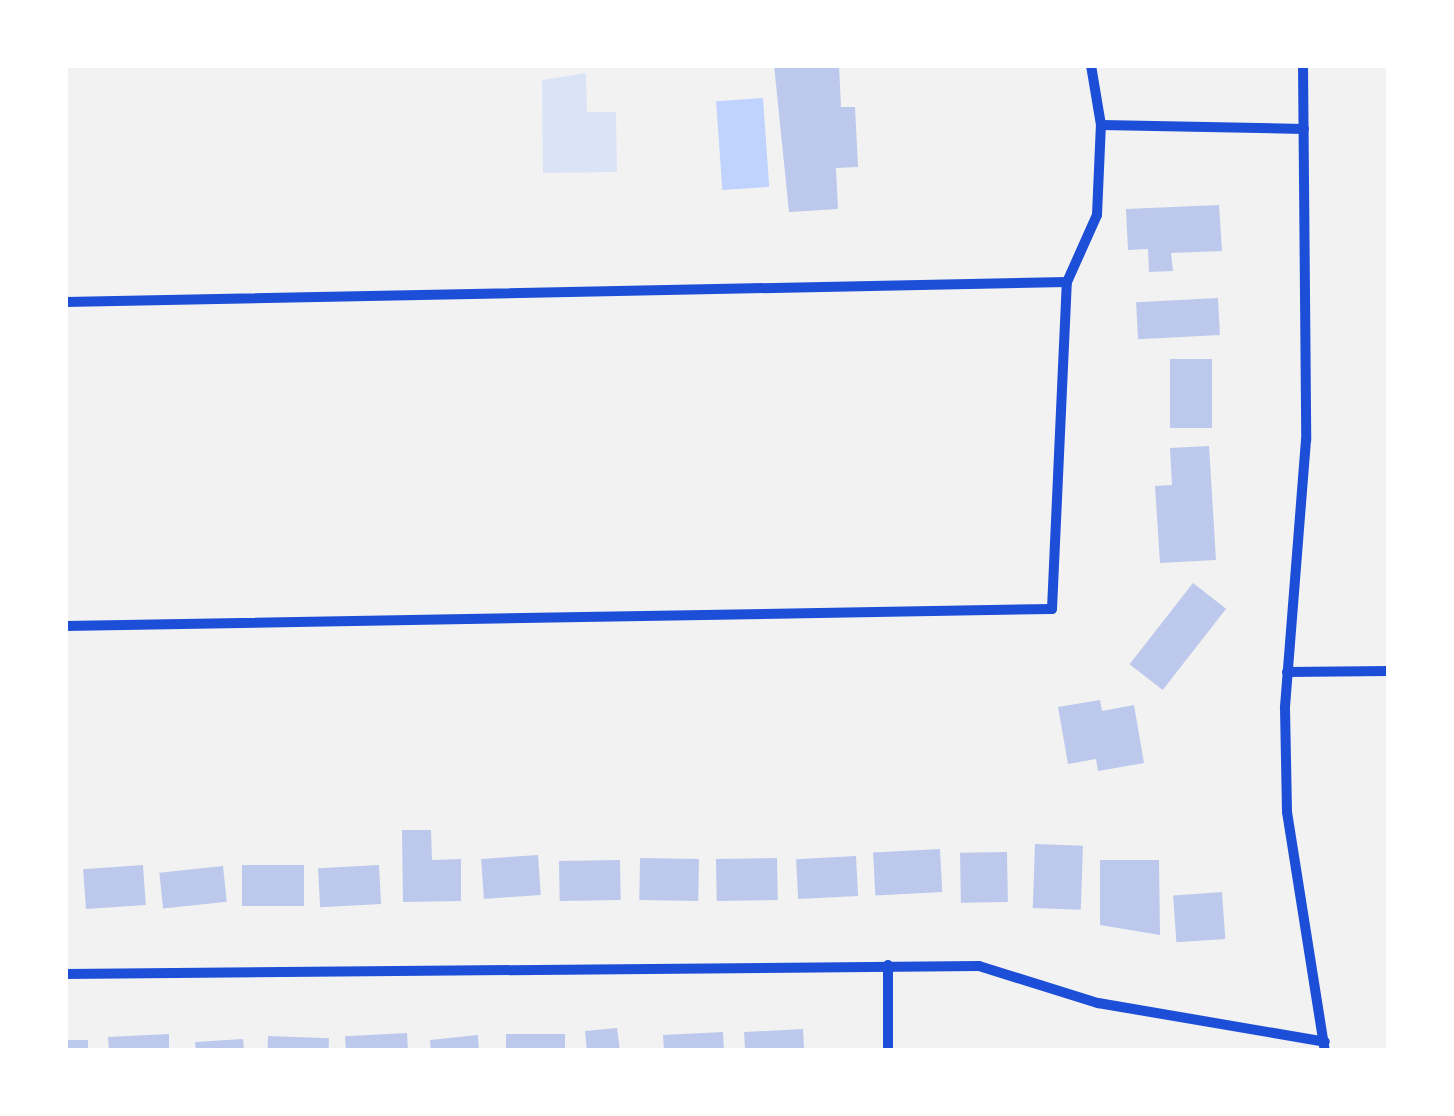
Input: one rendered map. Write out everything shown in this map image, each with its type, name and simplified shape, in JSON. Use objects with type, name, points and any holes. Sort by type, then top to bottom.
[{"type":"street","points":[[65,626],[1052,608],[1066,282],[1097,215],[1101,125],[1091,65]]},
{"type":"street","points":[[65,974],[979,966],[1098,1003],[1325,1047],[1286,812],[1287,672],[1306,440],[1303,65]]},
{"type":"street","points":[[1101,125],[1304,129]]},
{"type":"street","points":[[65,302],[1066,282]]},
{"type":"street","points":[[1287,672],[1389,670]]},
{"type":"street","points":[[888,965],[888,1051]]},
{"type":"shaded area","points":[[586,73],[587,112],[616,112],[617,172],[543,173],[542,80]]},
{"type":"water","points":[[763,98],[769,187],[722,190],[716,101]]},
{"type":"building","points":[[774,65],[839,65],[841,107],[855,107],[858,167],[836,168],[838,209],[789,212]]},
{"type":"building","points":[[1219,205],[1222,251],[1171,253],[1173,271],[1149,272],[1148,249],[1128,250],[1126,209]]},
{"type":"building","points":[[1218,298],[1220,335],[1138,339],[1136,302]]},
{"type":"building","points":[[1170,359],[1212,359],[1212,428],[1170,428]]},
{"type":"building","points":[[1209,446],[1216,560],[1160,563],[1155,486],[1172,485],[1170,448]]},
{"type":"building","points":[[1193,583],[1226,609],[1163,690],[1130,664]]},
{"type":"building","points":[[1100,700],[1102,711],[1134,705],[1144,763],[1098,771],[1096,759],[1068,764],[1058,707]]},
{"type":"building","points":[[402,830],[431,830],[432,860],[461,859],[461,901],[403,902]]},
{"type":"building","points":[[1035,844],[1083,846],[1081,910],[1033,908]]},
{"type":"building","points":[[940,849],[942,892],[875,895],[873,853]]},
{"type":"building","points":[[1007,852],[1008,902],[961,903],[960,853]]},
{"type":"building","points":[[538,855],[541,895],[484,899],[481,859]]},
{"type":"building","points":[[856,856],[858,896],[798,899],[796,859]]},
{"type":"building","points":[[640,858],[699,859],[698,901],[639,900]]},
{"type":"building","points":[[777,858],[778,900],[717,901],[716,859]]},
{"type":"building","points":[[620,860],[621,900],[560,901],[559,861]]},
{"type":"building","points":[[1100,860],[1159,860],[1160,935],[1100,925]]},
{"type":"building","points":[[143,865],[146,905],[86,909],[83,869]]},
{"type":"building","points":[[242,865],[304,865],[304,906],[242,906]]},
{"type":"building","points":[[379,865],[381,904],[320,907],[318,868]]},
{"type":"building","points":[[223,866],[227,902],[163,908],[159,873]]},
{"type":"building","points":[[1222,892],[1225,939],[1176,942],[1173,895]]},
{"type":"building","points":[[617,1028],[620,1051],[587,1051],[585,1031]]},
{"type":"building","points":[[803,1029],[804,1051],[745,1051],[744,1032]]},
{"type":"building","points":[[723,1032],[724,1051],[664,1051],[663,1035]]},
{"type":"building","points":[[407,1033],[408,1051],[346,1051],[345,1036]]},
{"type":"building","points":[[169,1034],[169,1051],[109,1051],[108,1037]]},
{"type":"building","points":[[506,1034],[565,1034],[565,1051],[506,1051]]},
{"type":"building","points":[[478,1035],[479,1051],[431,1051],[430,1040]]},
{"type":"building","points":[[268,1036],[329,1038],[329,1051],[267,1051]]},
{"type":"building","points":[[243,1039],[244,1051],[196,1051],[195,1042]]},
{"type":"building","points":[[65,1040],[88,1040],[88,1051],[65,1051]]}]
